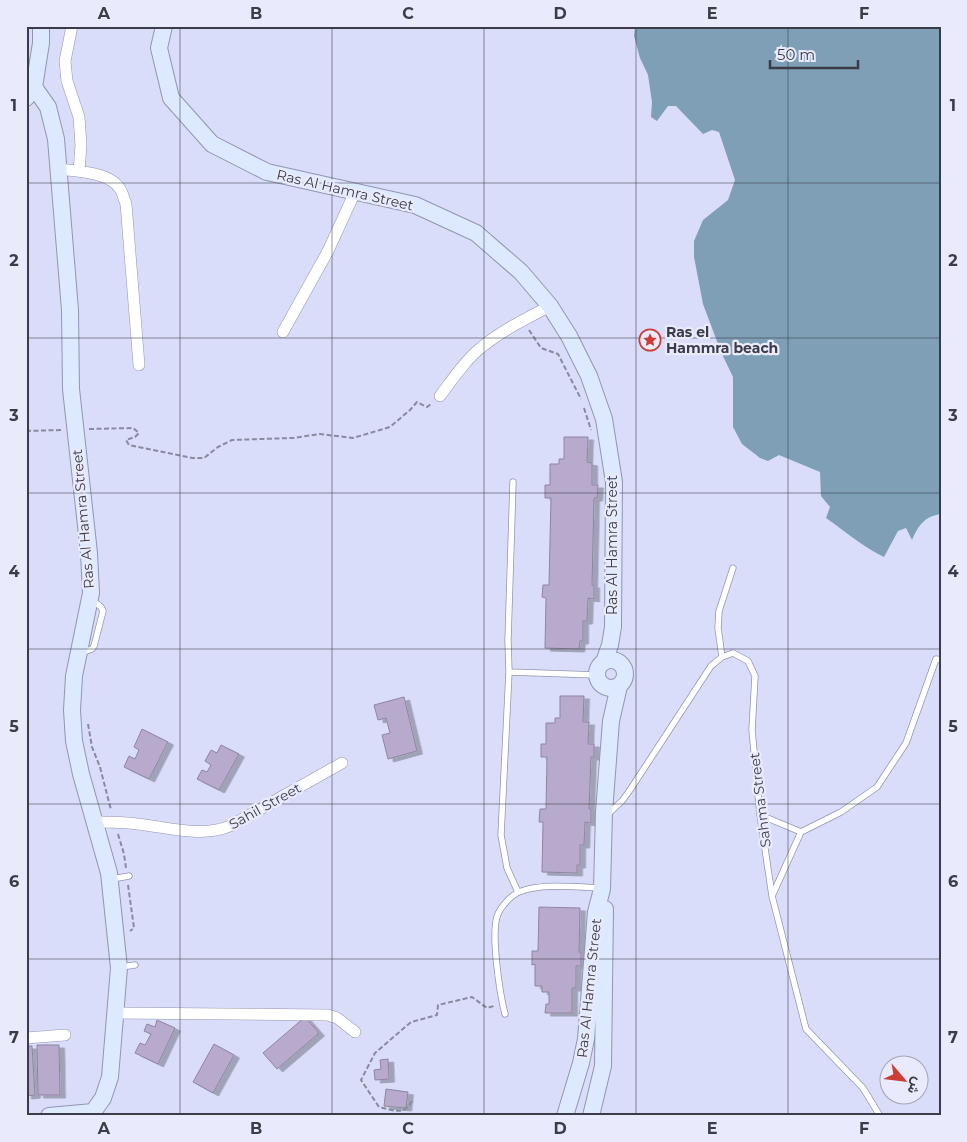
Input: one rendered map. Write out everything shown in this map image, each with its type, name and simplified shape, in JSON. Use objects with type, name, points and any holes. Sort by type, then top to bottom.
[{"type":"street","name":"Ras Al Hamra Street","points":[[41,26],[41,43],[30,93],[48,107],[56,139],[70,310],[71,389],[89,553],[90,598],[78,654],[72,710],[74,741],[80,774],[100,838],[110,880],[116,942],[127,966],[116,1013],[110,1077],[103,1098],[93,1112],[49,1116]]},
{"type":"street","points":[[72,26],[65,61],[67,81],[79,118],[81,145],[79,171]]},
{"type":"street","name":"Ras Al Hamra Street","points":[[164,26],[159,48],[172,98],[212,144],[267,172],[415,205],[476,233],[521,272],[550,306],[589,376],[604,419],[614,482],[613,626],[606,677],[611,721],[602,888],[606,914],[603,1057],[591,1116]]},
{"type":"street","points":[[58,169],[94,173],[108,179],[120,188],[126,204],[139,365]]},
{"type":"street","points":[[283,332],[331,244],[355,192]]},
{"type":"street","points":[[440,396],[468,360],[482,346],[523,320],[550,306]]},
{"type":"street","name":"Ras Al Hamra Street","points":[[606,677],[625,678],[626,673],[613,626]]},
{"type":"street","name":"Sahil Street","points":[[94,822],[136,824],[212,832],[221,830],[342,763]]},
{"type":"street","name":"Ras Al Hamra Street","points":[[565,1116],[581,1064],[586,1039],[596,912],[602,888]]},
{"type":"street","points":[[116,1013],[328,1015],[337,1018],[355,1032]]},
{"type":"street","points":[[26,1038],[65,1035]]},
{"type":"lane","points":[[513,482],[508,640],[509,672],[501,835],[507,868],[518,892]]},
{"type":"lane","points":[[605,815],[630,790],[711,666],[722,657],[718,628],[719,611],[733,568]]},
{"type":"lane","name":"Sahma Street","points":[[722,657],[733,654],[748,661],[755,676],[752,730],[760,815],[772,896],[806,1029],[863,1088],[880,1116]]},
{"type":"lane","points":[[772,896],[801,832],[841,812],[877,787],[906,743],[936,659],[941,660]]},
{"type":"lane","points":[[509,672],[606,677]]},
{"type":"lane","points":[[760,815],[801,832]]},
{"type":"lane","points":[[110,880],[128,876]]},
{"type":"lane","points":[[505,1014],[501,993],[495,929],[497,915],[506,902],[518,892],[556,886],[602,888]]},
{"type":"path","points":[[523,320],[541,348],[558,354],[582,401],[592,434]]},
{"type":"path","points":[[130,439],[126,440],[126,443],[134,447],[192,458],[204,458],[218,447],[232,440],[293,438],[320,434],[353,438],[390,427],[417,402],[427,408],[440,396]]},
{"type":"path","points":[[87,719],[92,748],[100,767],[124,854],[128,876],[134,928],[116,942]]},
{"type":"path","points":[[412,1101],[408,1108],[402,1111],[378,1107],[361,1080],[375,1053],[411,1022],[437,1015],[438,1005],[472,997],[487,1008],[501,1003]]},
{"type":"water","points":[[635,26],[941,26],[941,510],[940,514],[930,517],[922,523],[912,540],[906,528],[898,531],[884,557],[861,544],[826,518],[830,507],[821,496],[820,472],[779,455],[768,461],[760,458],[742,444],[733,427],[733,377],[721,352],[703,304],[694,257],[694,241],[703,220],[728,200],[735,180],[719,132],[712,130],[703,134],[676,106],[668,106],[657,121],[651,117],[652,102],[648,75],[640,58],[634,36]]},
{"type":"building","points":[[564,437],[588,437],[587,462],[592,463],[592,485],[598,485],[597,498],[594,498],[592,585],[594,585],[594,599],[588,598],[587,621],[583,621],[583,641],[580,641],[579,649],[545,648],[546,598],[542,597],[543,585],[549,585],[551,498],[545,498],[545,485],[550,485],[550,464],[559,464],[559,459],[564,459]]},
{"type":"building","points":[[560,696],[584,696],[583,722],[589,722],[588,744],[594,744],[594,757],[591,757],[589,809],[591,809],[591,823],[585,822],[584,845],[580,845],[580,865],[577,865],[577,873],[542,872],[543,822],[539,822],[540,809],[546,809],[547,757],[541,757],[541,744],[546,744],[546,723],[555,723],[555,718],[560,718]]},
{"type":"building","points":[[404,697],[417,751],[388,759],[382,735],[390,733],[386,718],[378,720],[374,705]]},
{"type":"building","points":[[142,729],[168,742],[149,779],[124,767],[129,756],[135,759],[139,750],[134,747]]},
{"type":"building","points":[[221,745],[239,754],[219,790],[197,779],[202,770],[207,772],[211,765],[205,761],[211,750],[217,753]]},
{"type":"building","points":[[539,907],[580,908],[579,952],[581,952],[581,966],[576,966],[576,988],[572,988],[572,1013],[545,1013],[546,1004],[549,1004],[549,992],[542,992],[542,986],[535,986],[535,964],[532,965],[532,951],[538,951]]},
{"type":"building","points":[[305,1017],[319,1033],[277,1069],[263,1053]]},
{"type":"building","points":[[157,1020],[175,1028],[158,1064],[135,1053],[140,1043],[145,1045],[151,1034],[144,1031],[147,1024],[155,1027]]},
{"type":"building","points":[[214,1044],[234,1055],[213,1093],[193,1082]]},
{"type":"building","points":[[37,1045],[59,1045],[60,1095],[38,1095]]},
{"type":"building","points":[[26,1046],[32,1046],[35,1095],[26,1096]]},
{"type":"building","points":[[388,1059],[389,1079],[375,1080],[374,1070],[381,1069],[380,1060]]},
{"type":"building","points":[[386,1089],[408,1092],[406,1108],[384,1106]]},
{"type":"place","name":"Ras el Hammra beach","points":[[650,340]]}]
